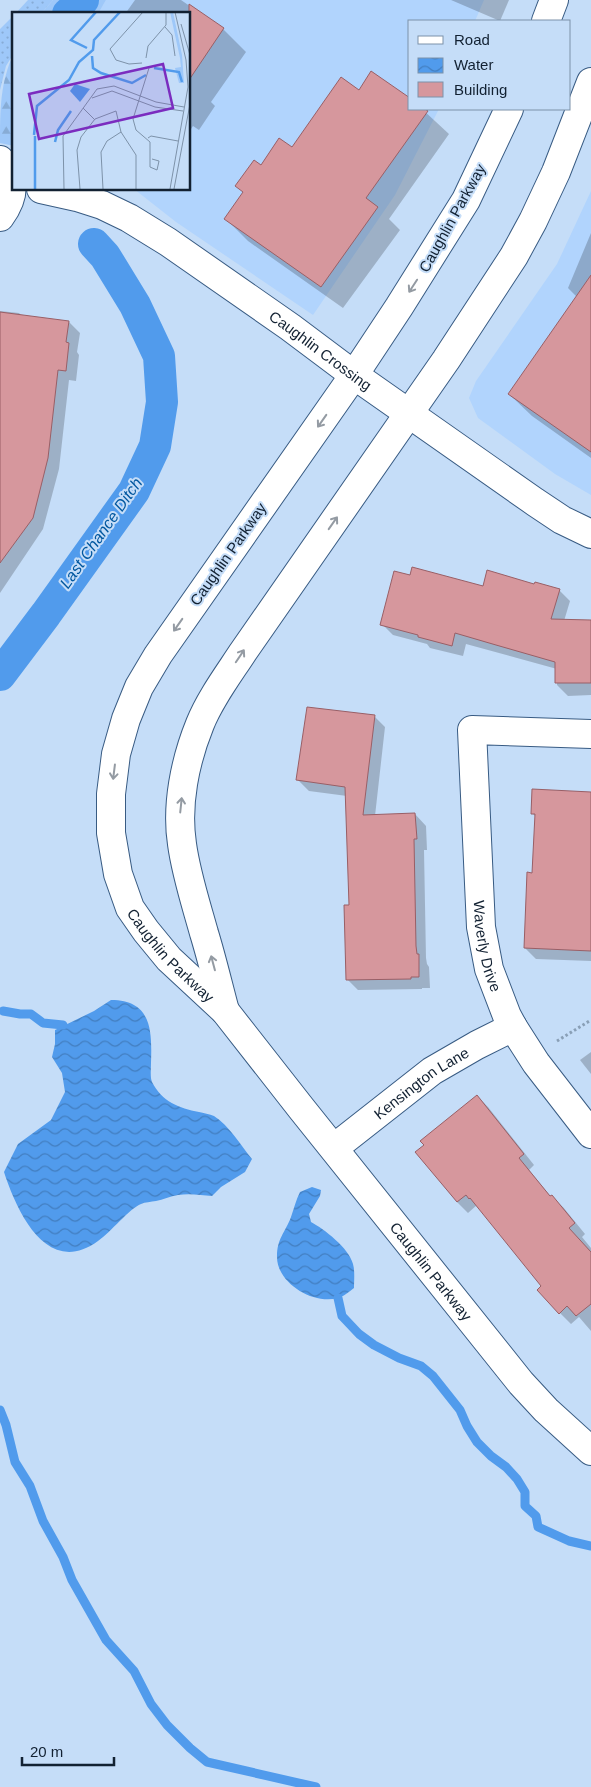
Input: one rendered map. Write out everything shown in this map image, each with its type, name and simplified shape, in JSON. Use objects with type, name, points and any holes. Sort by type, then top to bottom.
[{"type":"street","points":[[546,20],[554,0]]},
{"type":"street","name":"Caughlin Parkway","points":[[225,1011],[188,876],[182,843],[180,815],[183,785],[190,752],[200,723],[218,690],[509,264],[533,222],[556,172],[591,82]]},
{"type":"street","name":"Caughlin Parkway","points":[[509,110],[466,200],[426,266],[354,375],[158,654],[139,687],[126,718],[116,754],[111,794],[111,833],[118,874],[130,908],[146,932],[169,959],[225,1011],[521,1383],[552,1416],[591,1451]]},
{"type":"street","points":[[0,160],[8,169],[12,180]]},
{"type":"street","points":[[0,216],[7,207],[12,189]]},
{"type":"street","name":"Caughlin Crossing","points":[[46,190],[77,196],[102,205],[129,218],[168,242],[535,502],[562,520],[591,534]]},
{"type":"street","name":"Waverly Drive","points":[[591,734],[472,730],[481,927],[489,969],[513,1027],[536,1063],[591,1134]]},
{"type":"street","name":"Kensington Lane","points":[[334,1148],[432,1071],[513,1027]]},
{"type":"path","points":[[536,1063],[559,1039],[591,1020]]},
{"type":"shaded area","points":[[106,0],[484,0],[475,20],[408,20],[408,110],[438,110],[395,195],[313,315],[176,222],[135,190],[190,190],[190,12],[99,12]]},
{"type":"shaded area","points":[[591,191],[591,495],[555,474],[478,418],[469,398],[476,381],[557,264]]},
{"type":"green space","points":[[28,0],[53,0],[43,12],[17,12]]},
{"type":"green space","points":[[53,0],[106,0],[99,12],[43,12]]},
{"type":"green space","points":[[12,17],[12,56],[6,66],[0,90],[0,29]]},
{"type":"green space","points":[[12,57],[12,146],[0,143],[3,86]]},
{"type":"water","points":[[111,1000],[125,1001],[135,1005],[147,1019],[151,1040],[151,1080],[161,1095],[178,1106],[214,1116],[230,1130],[252,1159],[245,1172],[221,1187],[212,1196],[182,1194],[143,1203],[131,1210],[98,1241],[80,1250],[64,1251],[49,1246],[26,1221],[17,1205],[4,1172],[18,1144],[51,1120],[65,1092],[62,1073],[52,1057],[55,1044],[55,1030],[94,1011]]},
{"type":"water","points":[[312,1187],[321,1190],[320,1196],[309,1214],[311,1222],[329,1234],[347,1252],[353,1264],[354,1288],[338,1298],[318,1298],[298,1290],[283,1275],[279,1267],[277,1257],[278,1245],[300,1192]]},
{"type":"building","points":[[189,4],[224,28],[190,79],[190,12]]},
{"type":"building","points":[[371,71],[408,97],[408,110],[428,111],[366,198],[378,207],[321,287],[224,219],[243,192],[235,186],[254,160],[261,165],[279,138],[292,147],[341,77],[359,90]]},
{"type":"building","points":[[591,275],[591,452],[508,394]]},
{"type":"building","points":[[0,312],[69,321],[66,342],[69,343],[66,371],[58,370],[48,458],[33,518],[0,563]]},
{"type":"building","points":[[412,567],[483,586],[487,570],[534,584],[535,582],[560,589],[551,619],[591,620],[591,683],[555,683],[555,662],[455,633],[452,646],[380,625],[394,571],[410,575]]},
{"type":"building","points":[[307,707],[375,715],[363,815],[415,813],[417,839],[414,839],[416,946],[417,954],[419,954],[419,977],[411,977],[411,979],[346,980],[344,905],[349,905],[345,787],[296,780]]},
{"type":"building","points":[[532,789],[591,792],[591,951],[524,948],[527,872],[532,873],[535,814],[531,814]]},
{"type":"building","points":[[477,1095],[524,1154],[519,1158],[575,1223],[569,1228],[591,1252],[591,1304],[576,1316],[567,1306],[559,1314],[537,1290],[541,1286],[470,1198],[466,1195],[457,1202],[415,1152],[424,1145],[420,1141]]},
{"type":"waterway","name":"Last Chance Ditch","points":[[70,12],[83,0]]},
{"type":"waterway","name":"Last Chance Ditch","points":[[0,675],[134,491],[155,446],[162,402],[159,356],[135,305],[105,256],[94,244]]},
{"type":"waterway","points":[[3,1011],[31,1014],[43,1023],[63,1025]]},
{"type":"waterway","points":[[338,1298],[342,1316],[359,1334],[374,1345],[399,1358],[421,1366],[433,1376],[460,1410],[477,1442],[517,1479],[525,1492],[525,1506],[536,1516],[538,1527],[569,1541],[591,1546]]},
{"type":"waterway","points":[[0,1410],[6,1425],[15,1462],[30,1486],[43,1521],[63,1557],[72,1580],[106,1640],[134,1671],[151,1704],[167,1725],[207,1762],[316,1787]]}]
